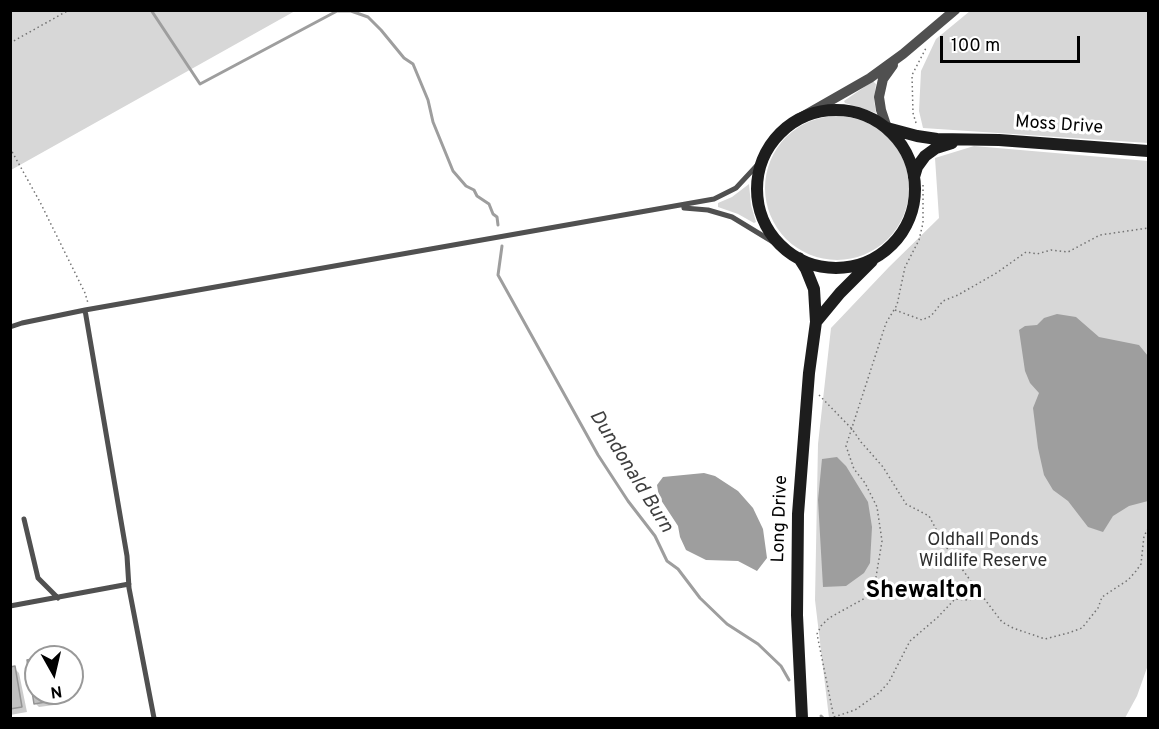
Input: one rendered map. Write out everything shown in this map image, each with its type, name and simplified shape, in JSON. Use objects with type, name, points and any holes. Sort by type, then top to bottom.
[{"type":"main road","points":[[816,322],[840,293],[900,235],[908,222],[919,175],[905,150],[887,128],[872,118],[849,111],[824,110],[800,118],[781,131],[767,149],[762,160],[757,183],[759,207],[768,229],[783,248],[814,265],[830,268],[847,267],[878,256]]},
{"type":"main road","name":"Moss Drive","points":[[887,128],[916,136],[1149,151]]},
{"type":"main road","name":"Moss Drive","points":[[919,175],[921,160],[930,152],[946,144],[968,140]]},
{"type":"main road","name":"Long Drive","points":[[799,258],[814,289],[816,322],[808,384],[798,514],[797,615],[802,718]]},
{"type":"street","points":[[800,118],[863,82],[903,54],[954,10]]},
{"type":"street","points":[[887,128],[879,104],[880,88],[888,70],[903,54]]},
{"type":"lane","points":[[10,327],[88,310],[714,199],[725,195],[746,178],[762,160]]},
{"type":"lane","points":[[669,208],[696,207],[720,213],[742,222],[783,248]]},
{"type":"lane","points":[[88,310],[127,556],[129,584],[154,718]]},
{"type":"lane","points":[[24,519],[38,578],[58,598]]},
{"type":"lane","points":[[10,606],[129,584]]},
{"type":"path","points":[[10,43],[69,10]]},
{"type":"path","points":[[916,136],[912,75],[926,48]]},
{"type":"path","points":[[10,148],[80,283],[88,310]]},
{"type":"path","points":[[919,175],[923,223],[919,240],[905,267],[901,290],[886,323],[846,446],[854,469],[865,483],[877,507],[882,541],[875,583],[867,597],[829,618],[820,626],[818,634],[834,718],[855,710],[879,693],[890,682],[910,641],[955,599],[968,600],[982,597]]},
{"type":"path","points":[[894,309],[922,320],[931,316],[943,300],[958,296],[1026,252],[1037,254],[1051,250],[1068,252],[1101,235],[1149,228]]},
{"type":"path","points":[[808,384],[852,429],[884,467],[906,504],[929,516],[944,544],[982,597],[1002,622],[1013,628],[1045,639],[1082,628],[1098,608],[1102,597],[1128,580],[1136,571],[1140,564],[1144,536],[1149,529]]},
{"type":"green space","points":[[11,10],[295,11],[11,170]]},
{"type":"green space","points":[[970,11],[1148,11],[1148,143],[923,128],[919,111],[921,71],[936,39]]},
{"type":"green space","points":[[873,81],[876,84],[874,100],[876,113],[845,103],[844,101]]},
{"type":"green space","points":[[837,116],[864,122],[877,128],[888,137],[897,148],[903,161],[909,188],[903,215],[897,228],[888,239],[877,248],[864,254],[837,260],[810,254],[797,248],[786,239],[777,228],[771,215],[765,188],[771,161],[777,148],[786,137],[797,128],[810,122]]},
{"type":"green space","name":"Oldhall Ponds Wildlife Reserve","points":[[974,146],[1148,161],[1148,665],[1137,696],[1125,718],[829,718],[815,600],[818,444],[831,328],[939,218],[935,158]]},
{"type":"green space","points":[[749,184],[751,205],[756,222],[754,223],[718,207],[718,203],[732,197]]},
{"type":"shaded area","points":[[1057,314],[1076,317],[1099,337],[1139,345],[1148,356],[1148,501],[1129,506],[1113,516],[1103,532],[1088,527],[1068,501],[1053,490],[1044,475],[1038,448],[1033,408],[1039,393],[1030,383],[1025,371],[1019,330],[1025,326],[1037,325],[1044,318]]},
{"type":"shaded area","points":[[837,457],[846,466],[868,502],[872,527],[870,563],[864,573],[846,586],[823,587],[818,500],[822,459]]},
{"type":"shaded area","points":[[704,473],[715,476],[738,491],[753,508],[763,529],[767,558],[757,571],[738,561],[706,560],[686,550],[678,526],[659,497],[657,485],[663,477]]},
{"type":"building","points":[[15,666],[22,707],[10,709],[10,667]]},
{"type":"waterway","name":"Dundonald Burn","points":[[151,10],[200,84],[337,11],[351,11],[368,17],[404,58],[413,64],[453,171],[466,186],[489,204],[493,214],[497,217],[498,225]]},
{"type":"waterway","name":"Dundonald Burn","points":[[502,246],[498,275],[598,455],[628,501],[655,536],[667,561],[678,569],[700,598],[727,624],[758,644],[781,666],[789,680]]},
{"type":"district","name":"Shewalton","points":[[924,592]]}]
